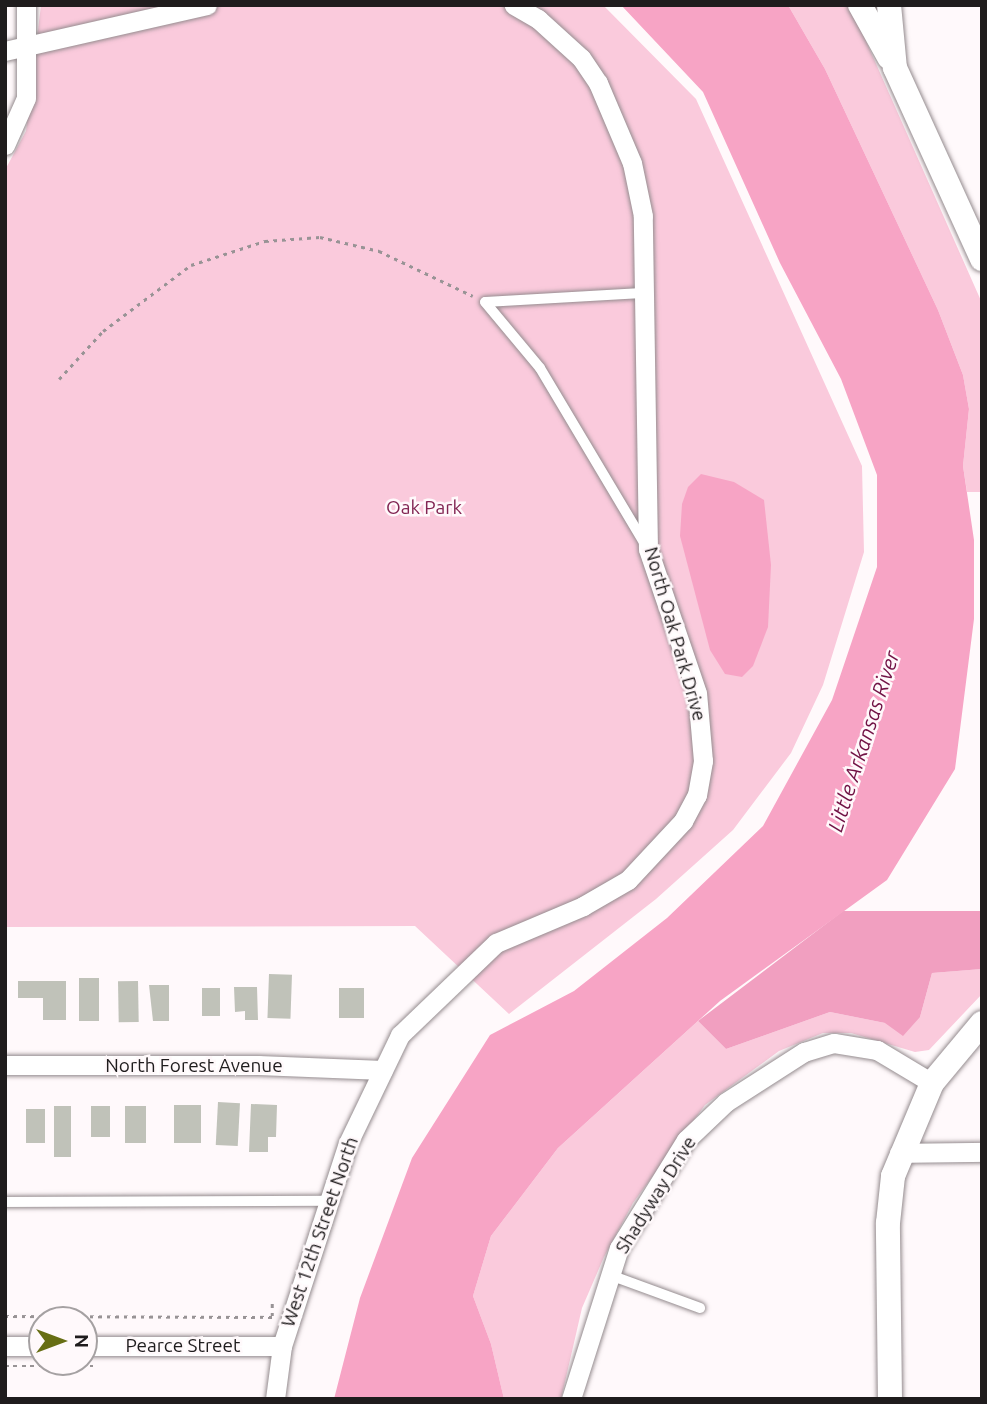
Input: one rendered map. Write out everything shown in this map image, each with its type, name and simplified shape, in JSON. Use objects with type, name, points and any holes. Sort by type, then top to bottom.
[{"type":"street","points":[[5,145],[26,98],[26,5]]},
{"type":"street","points":[[5,51],[26,49],[208,5]]},
{"type":"street","name":"North Oak Park Drive","points":[[383,1070],[400,1035],[461,972],[496,943],[583,906],[628,880],[688,813],[699,783],[703,729],[697,694],[648,549],[642,293],[643,216],[632,163],[617,125],[581,58],[538,19],[514,5]]},
{"type":"street","points":[[860,5],[895,68],[982,259]]},
{"type":"street","points":[[889,5],[895,68]]},
{"type":"street","points":[[890,1399],[888,1223],[899,1153],[932,1083],[982,1023]]},
{"type":"street","name":"Shadyway Drive","points":[[571,1399],[619,1248],[686,1140],[758,1078],[804,1052],[834,1043],[877,1050],[932,1083]]},
{"type":"street","name":"North Forest Avenue","points":[[5,1065],[258,1065],[383,1070]]},
{"type":"street","name":"West 12th Street North","points":[[275,1399],[282,1346],[348,1143],[383,1070]]},
{"type":"street","points":[[899,1153],[982,1152]]},
{"type":"street","points":[[5,1346],[28,1346]]},
{"type":"street","name":"Pearce Street","points":[[98,1346],[282,1346]]},
{"type":"lane","points":[[485,302],[642,293]]},
{"type":"lane","points":[[485,302],[540,368],[648,549]]},
{"type":"lane","points":[[5,1202],[329,1201]]},
{"type":"lane","points":[[609,1275],[700,1308]]},
{"type":"path","points":[[59,379],[103,331],[191,265],[265,241],[320,237],[379,251],[485,302]]},
{"type":"path","points":[[5,1316],[272,1317]]},
{"type":"green space","name":"Oak Park","points":[[41,5],[603,5],[696,99],[862,466],[864,552],[823,685],[791,753],[733,830],[656,899],[509,1014],[415,926],[5,927],[5,170],[26,131]]},
{"type":"green space","points":[[788,5],[850,5],[982,303],[982,492],[967,492],[963,466],[969,409],[963,375],[938,310],[825,69]]},
{"type":"green space","points":[[982,969],[982,994],[929,1050],[915,1052],[851,1033],[823,1033],[779,1051],[705,1105],[633,1203],[604,1257],[582,1308],[561,1399],[504,1399],[491,1344],[473,1296],[491,1236],[558,1148],[698,1021],[726,1049],[830,1012],[885,1023],[920,1017],[932,973]]},
{"type":"shaded area","points":[[843,911],[982,911],[982,969],[932,973],[920,1017],[903,1036],[885,1023],[830,1012],[726,1049],[698,1021]]},
{"type":"water","name":"Little Arkansas River","points":[[621,5],[788,5],[825,69],[938,310],[963,375],[969,409],[963,466],[974,540],[974,619],[955,769],[887,880],[720,1001],[558,1148],[491,1236],[473,1296],[491,1344],[504,1399],[334,1399],[360,1298],[412,1158],[490,1035],[574,991],[667,918],[763,826],[832,700],[877,567],[877,475],[841,379],[780,263],[703,92]]},
{"type":"water","points":[[701,474],[734,482],[764,500],[771,565],[768,627],[753,666],[742,677],[725,674],[710,650],[680,536],[682,504],[688,487]]},
{"type":"building","points":[[269,974],[292,975],[290,1019],[267,1018]]},
{"type":"building","points":[[79,978],[99,978],[99,1021],[79,1021]]},
{"type":"building","points":[[18,981],[66,981],[66,1020],[43,1020],[43,998],[18,998]]},
{"type":"building","points":[[118,981],[138,981],[139,1022],[119,1022]]},
{"type":"building","points":[[149,985],[169,985],[169,1021],[153,1021]]},
{"type":"building","points":[[234,987],[257,987],[258,1020],[245,1020],[245,1011],[235,1012]]},
{"type":"building","points":[[202,988],[220,988],[220,1016],[202,1016]]},
{"type":"building","points":[[339,988],[364,988],[364,1018],[339,1018]]},
{"type":"building","points":[[218,1102],[240,1103],[238,1146],[216,1145]]},
{"type":"building","points":[[251,1104],[277,1105],[276,1137],[268,1137],[268,1152],[249,1152]]},
{"type":"building","points":[[174,1105],[201,1105],[201,1143],[174,1143]]},
{"type":"building","points":[[54,1106],[71,1106],[71,1157],[54,1157]]},
{"type":"building","points":[[91,1106],[110,1106],[110,1137],[91,1137]]},
{"type":"building","points":[[125,1106],[146,1106],[146,1143],[125,1143]]},
{"type":"building","points":[[26,1109],[45,1109],[45,1143],[26,1143]]}]
